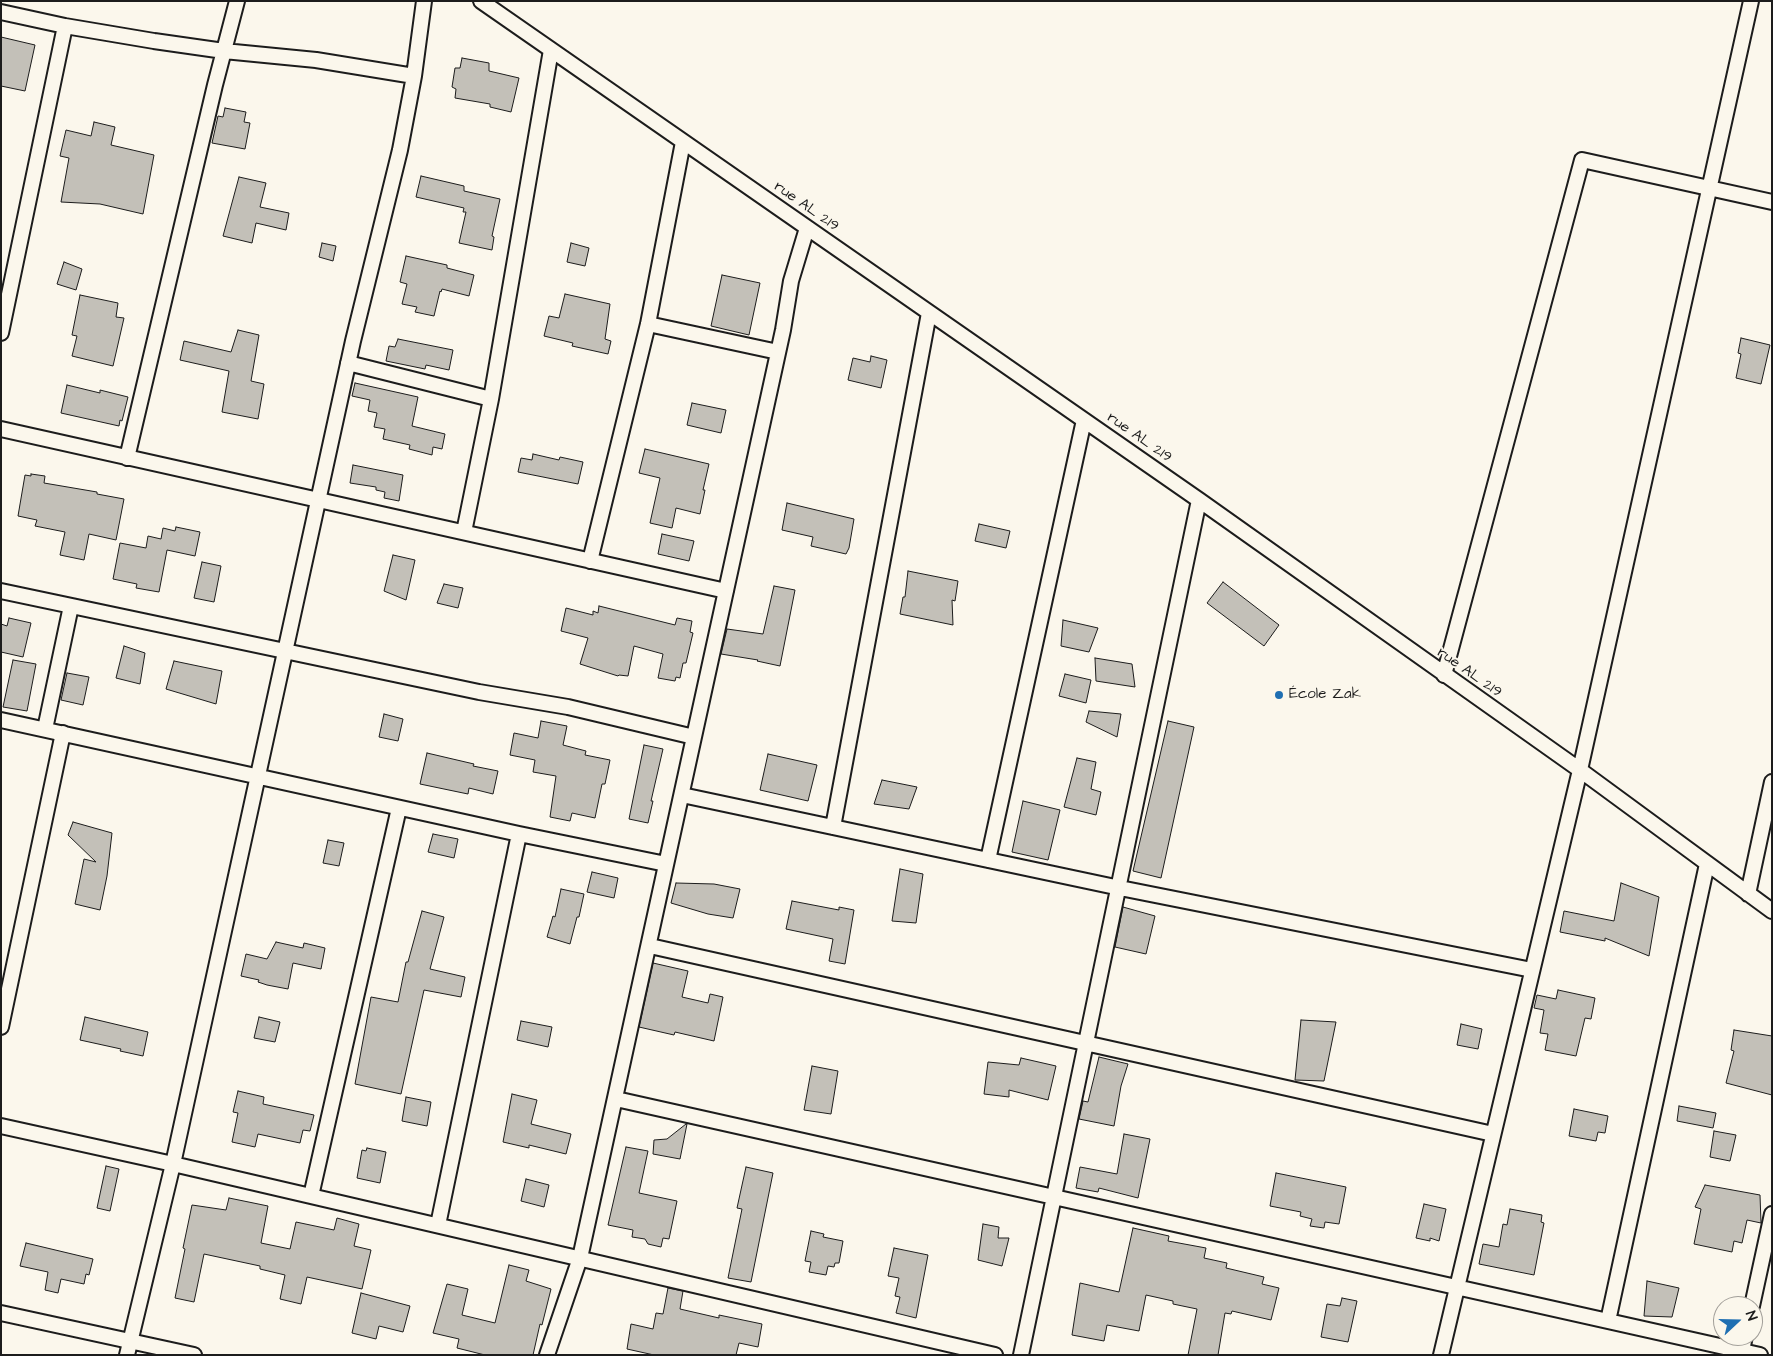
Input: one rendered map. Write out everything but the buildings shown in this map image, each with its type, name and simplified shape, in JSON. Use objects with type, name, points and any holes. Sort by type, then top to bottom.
[{"type":"street","points":[[127,458],[237,1]]},
{"type":"street","points":[[127,1355],[173,1164],[348,363],[400,150],[414,76],[424,1]]},
{"type":"street","name":"rue AL 219","points":[[481,1],[1199,500],[1580,770],[1772,911]]},
{"type":"street","points":[[1441,1355],[1580,770],[1751,1]]},
{"type":"street","points":[[1,12],[65,26],[224,51],[316,60],[414,76]]},
{"type":"street","points":[[1,333],[65,26]]},
{"type":"street","points":[[464,532],[491,399],[551,50]]},
{"type":"street","points":[[590,561],[648,324],[683,142]]},
{"type":"street","points":[[1444,675],[1582,160],[1772,202]]},
{"type":"street","points":[[547,1355],[580,1258],[650,946],[666,864],[778,352],[791,281],[807,228]]},
{"type":"street","points":[[833,827],[930,313]]},
{"type":"street","points":[[648,324],[778,352]]},
{"type":"street","points":[[348,363],[491,399]]},
{"type":"street","points":[[988,860],[1084,420]]},
{"type":"street","points":[[1,429],[726,591]]},
{"type":"street","points":[[1021,1355],[1120,888],[1199,500]]},
{"type":"street","points":[[1,590],[285,652],[479,692],[568,707],[694,737]]},
{"type":"street","points":[[45,729],[71,606]]},
{"type":"street","points":[[1,720],[258,775],[519,834],[666,864]]},
{"type":"street","points":[[1,1027],[63,733]]},
{"type":"street","points":[[1748,894],[1772,782]]},
{"type":"street","points":[[682,795],[1120,888],[1532,970]]},
{"type":"street","points":[[311,1196],[399,808]]},
{"type":"street","points":[[438,1225],[519,834]]},
{"type":"street","points":[[1608,1321],[1707,864]]},
{"type":"street","points":[[650,946],[1493,1134]]},
{"type":"street","points":[[616,1099],[1760,1355]]},
{"type":"street","points":[[1,1126],[438,1225],[995,1355]]},
{"type":"street","points":[[1754,1296],[1772,1214]]},
{"type":"street","points":[[1,1312],[194,1355]]},
{"type":"street","points":[[1742,1351],[1743,1346]]},
{"type":"place","name":"École Zak","points":[[1279,695]]}]
